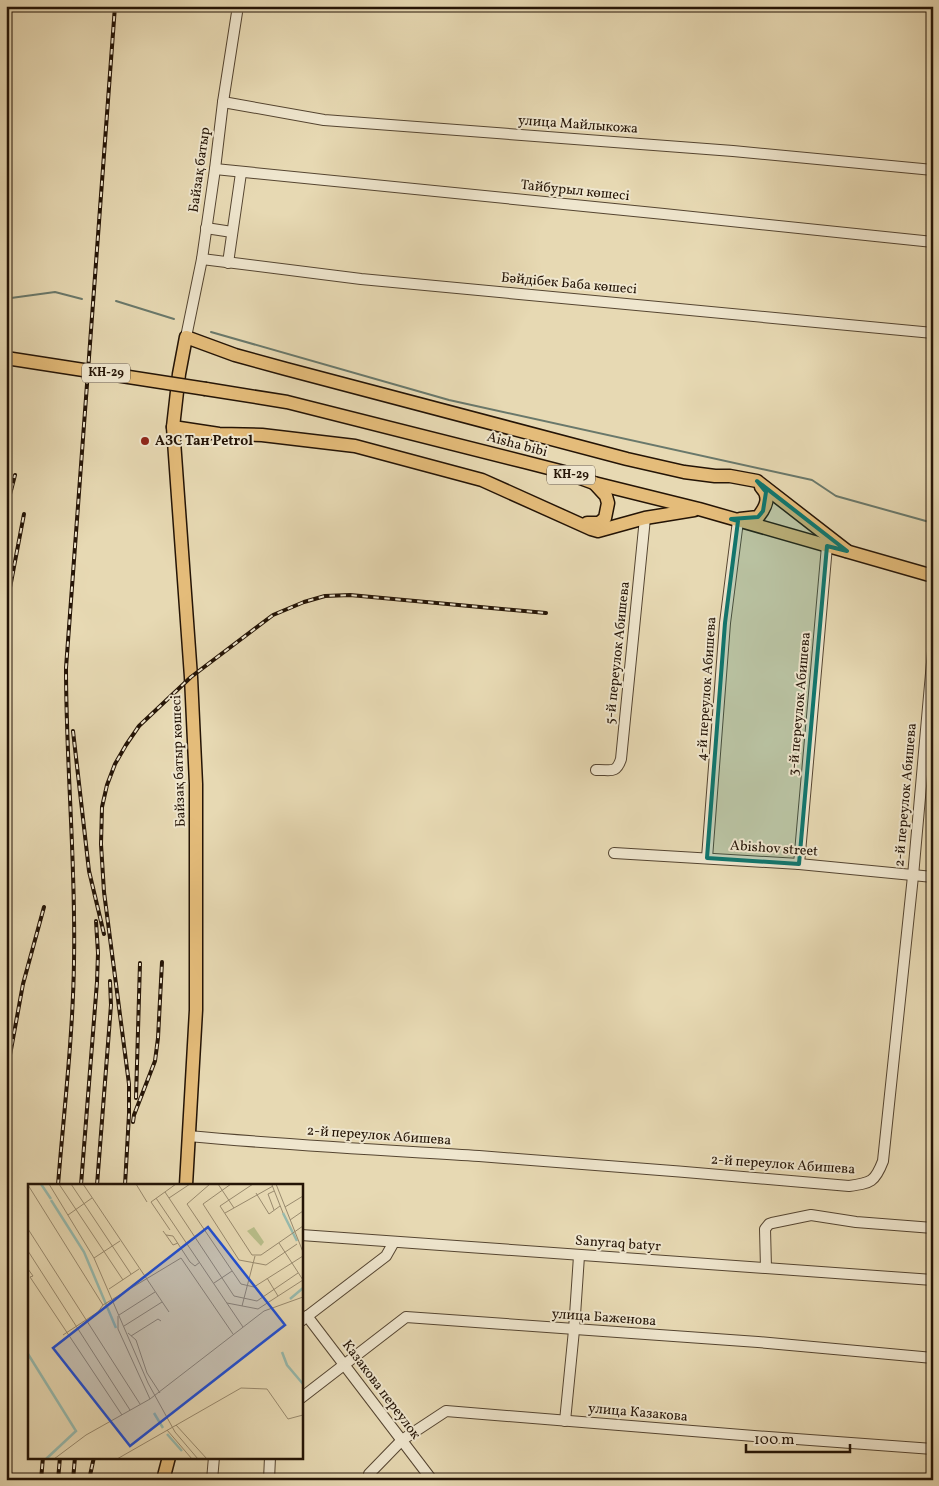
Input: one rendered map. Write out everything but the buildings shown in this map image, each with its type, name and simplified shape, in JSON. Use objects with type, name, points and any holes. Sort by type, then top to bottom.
[{"type":"main road","name":"Байзақ батыр көшесі","points":[[186,337],[179,374],[173,427],[192,677],[196,784],[196,1010],[186,1184]]},
{"type":"main road","points":[[186,337],[252,360],[627,459],[684,472],[730,476],[757,481],[848,551]]},
{"type":"main road","name":"Aisha bibi","points":[[6,358],[287,402],[564,472],[594,483],[699,509],[933,576]]},
{"type":"main road","points":[[173,427],[219,434],[262,435],[355,446],[482,480],[590,530],[598,531],[645,518],[699,509]]},
{"type":"main road","points":[[734,520],[758,517],[763,511],[767,498],[766,492],[757,481]]},
{"type":"main road","points":[[570,520],[590,524],[599,523],[605,518],[608,503],[606,496],[594,483]]},
{"type":"main road","points":[[163,1480],[169,1458]]},
{"type":"street","name":"Байзақ батыр","points":[[186,337],[202,259],[238,6]]},
{"type":"street","name":"улица Майлыкожа","points":[[223,102],[324,120],[733,151],[933,170]]},
{"type":"street","name":"Тайбурыл көшесі","points":[[215,169],[933,242]]},
{"type":"street","points":[[228,263],[241,173]]},
{"type":"street","points":[[206,228],[232,232]]},
{"type":"street","name":"Бәйдібек Баба көшесі","points":[[202,259],[361,279],[933,333]]},
{"type":"street","name":"5-й переулок Абишева","points":[[596,770],[614,770],[619,767],[621,759],[645,518]]},
{"type":"street","name":"4-й переулок Абишева","points":[[707,858],[734,520]]},
{"type":"street","name":"3-й переулок Абишева","points":[[799,864],[827,546]]},
{"type":"street","name":"2-й переулок Абишева","points":[[188,1136],[706,1173],[849,1186],[872,1182],[878,1175],[882,1160],[913,876],[933,651]]},
{"type":"street","name":"Abishov street","points":[[614,853],[799,864],[933,877]]},
{"type":"street","points":[[766,1268],[764,1229],[772,1223],[811,1215],[856,1222],[933,1228]]},
{"type":"street","name":"Sanyraq batyr","points":[[302,1235],[933,1280]]},
{"type":"street","points":[[304,1319],[386,1256],[394,1242]]},
{"type":"street","points":[[565,1421],[579,1256]]},
{"type":"street","name":"улица Баженова","points":[[302,1397],[406,1317],[758,1342],[933,1358]]},
{"type":"street","name":"Казакова переулок","points":[[304,1319],[345,1364],[432,1480]]},
{"type":"street","name":"улица Казакова","points":[[368,1480],[369,1474],[402,1440],[446,1411],[933,1449]]},
{"type":"street","points":[[212,1480],[214,1458]]},
{"type":"street","points":[[269,1480],[270,1458]]},
{"type":"highlighted area","points":[[757,481],[847,551],[827,546],[799,864],[707,858],[725,623],[738,521],[731,519],[758,517],[763,511],[766,492]]},
{"type":"waterway","points":[[6,295],[11,298],[55,292],[82,299]]},
{"type":"waterway","points":[[116,301],[174,319]]},
{"type":"waterway","points":[[211,332],[449,400],[812,480],[836,496],[933,523]]},
{"type":"railway","points":[[58,1184],[70,1045],[74,961],[74,888],[66,668],[115,6]]},
{"type":"railway","points":[[6,510],[15,475]]},
{"type":"railway","points":[[6,609],[24,514]]},
{"type":"railway","points":[[125,1184],[129,1084],[104,892],[101,844],[102,807],[107,785],[115,764],[139,726],[191,677],[273,615],[304,602],[325,596],[350,595],[546,613]]},
{"type":"railway","points":[[73,731],[89,871],[104,934]]},
{"type":"railway","points":[[6,1077],[23,984],[44,907]]},
{"type":"railway","points":[[81,1184],[97,982],[96,921]]},
{"type":"railway","points":[[133,1122],[155,1061],[162,962]]},
{"type":"railway","points":[[136,1098],[140,963]]},
{"type":"railway","points":[[97,1184],[111,1005],[110,981]]},
{"type":"railway","points":[[41,1480],[43,1458]]},
{"type":"railway","points":[[58,1480],[60,1458]]},
{"type":"railway","points":[[73,1480],[75,1458]]},
{"type":"railway","points":[[89,1480],[94,1458]]},
{"type":"place","name":"АЗС Тан Petrol","points":[[145,441]]}]
